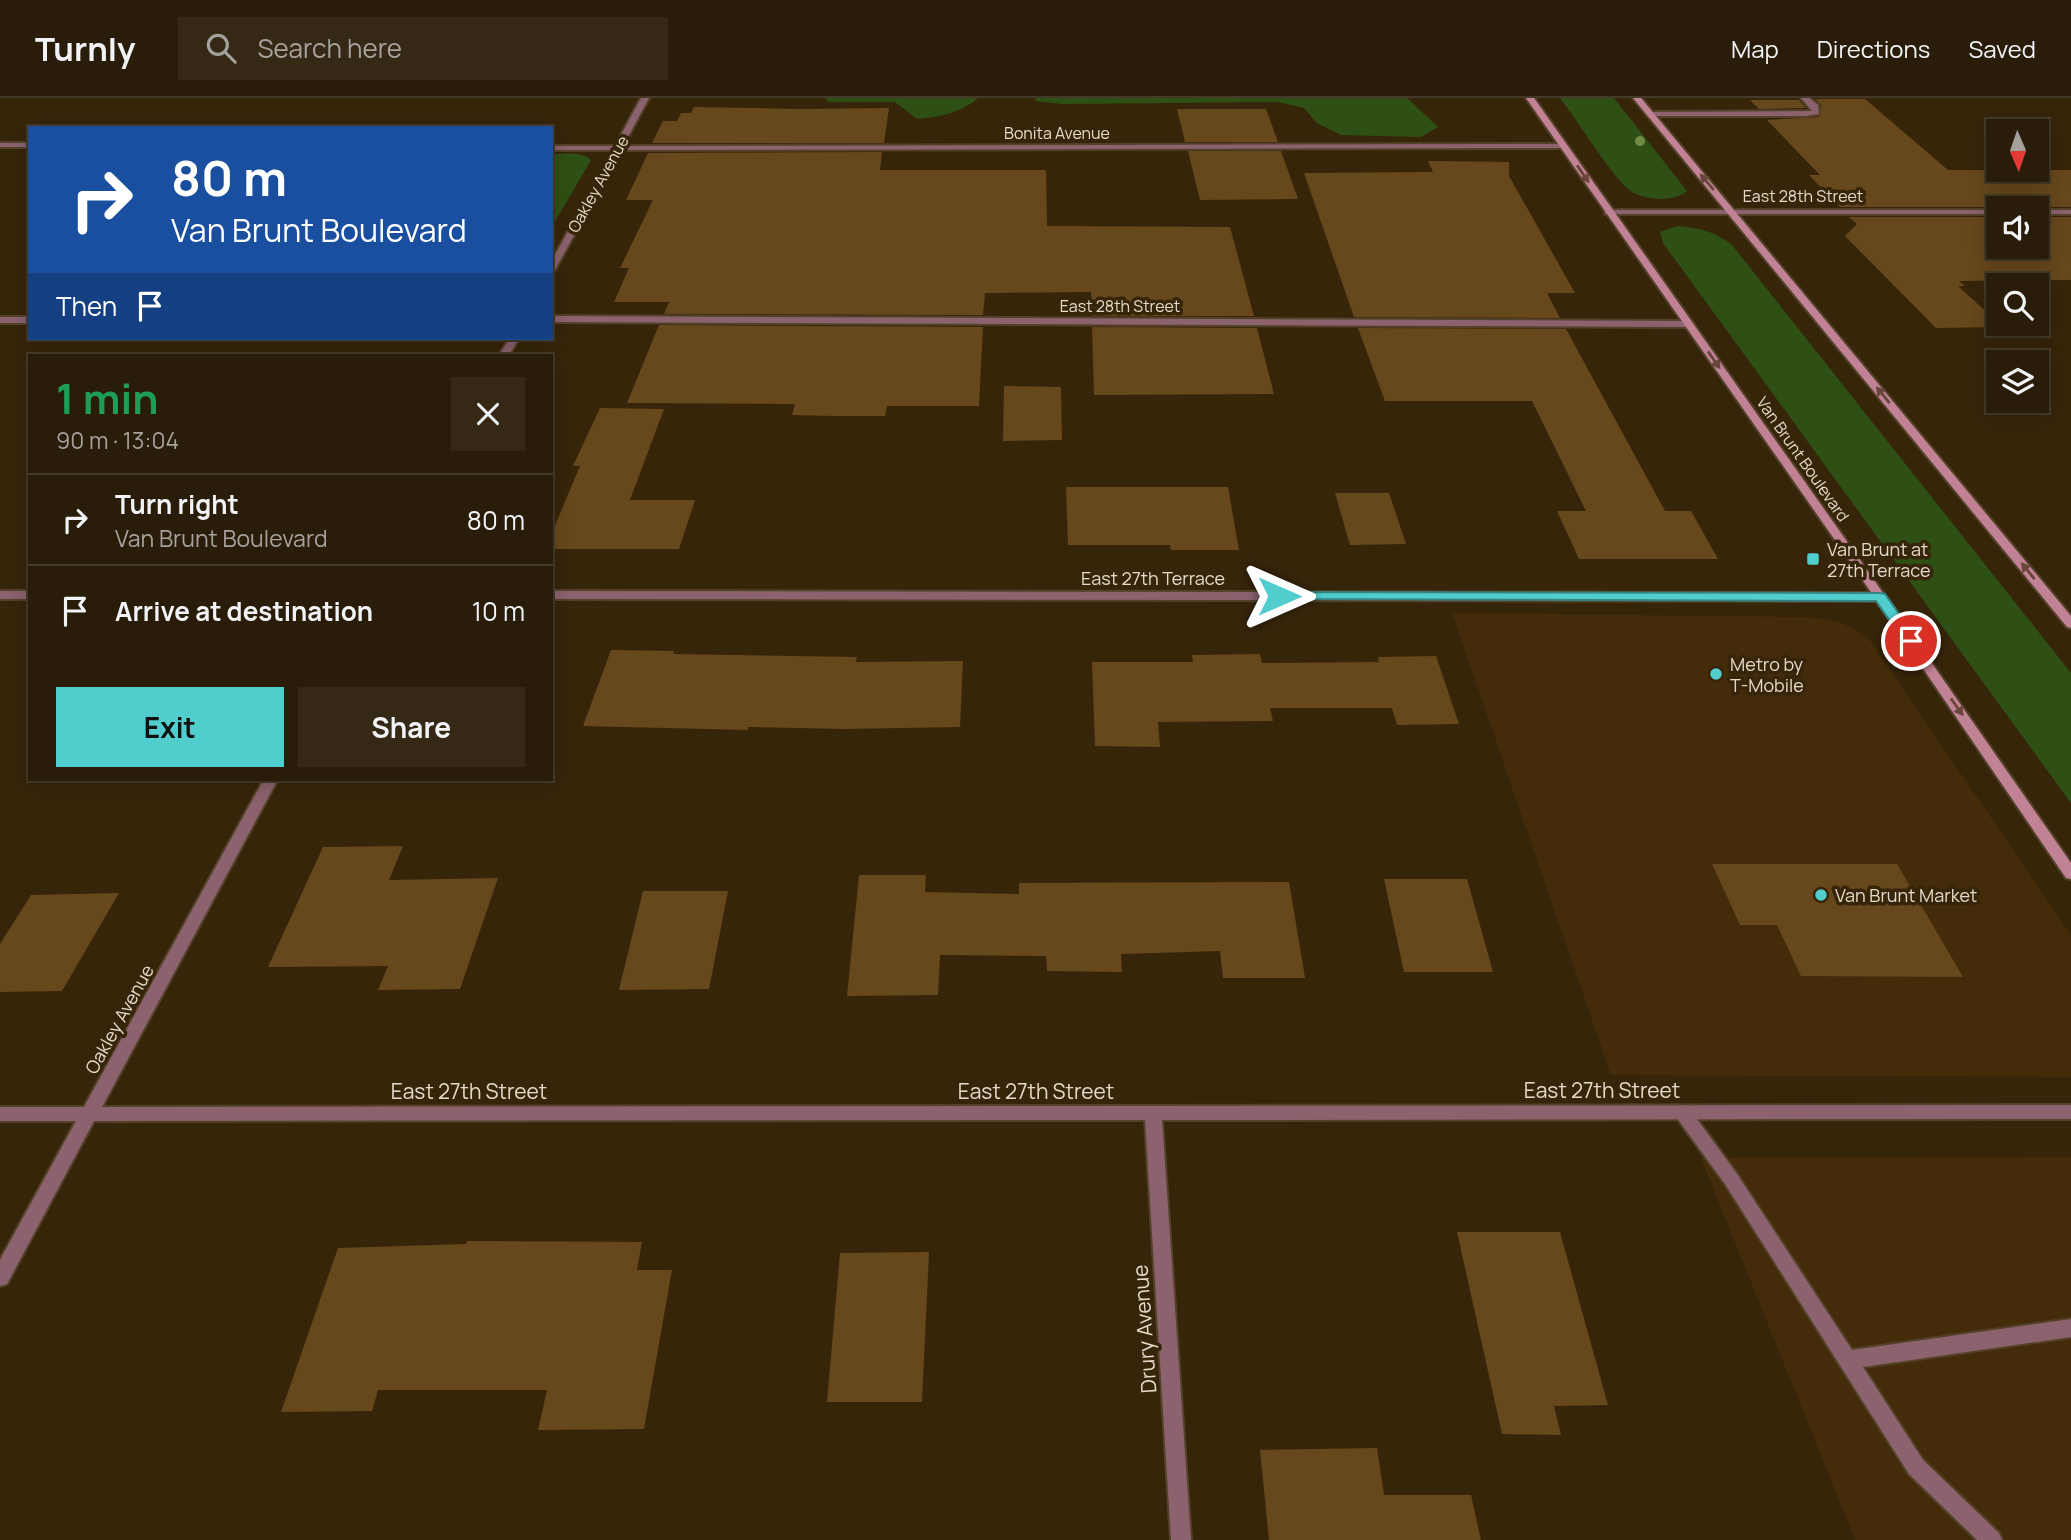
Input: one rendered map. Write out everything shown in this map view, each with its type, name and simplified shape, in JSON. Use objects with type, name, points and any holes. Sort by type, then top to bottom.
[{"type":"main road","name":"Van Brunt Boulevard","points":[[1530,98],[2071,874]]},
{"type":"main road","points":[[1637,98],[2071,624]]},
{"type":"street","name":"Oakley Avenue","points":[[553,266],[645,98]]},
{"type":"street","points":[[1650,114],[1816,112],[1815,107],[1805,98]]},
{"type":"street","points":[[0,145],[28,145]]},
{"type":"street","name":"Bonita Avenue","points":[[553,148],[1563,146]]},
{"type":"street","name":"East 28th Street","points":[[1608,212],[1986,212]]},
{"type":"street","points":[[2049,212],[2071,212]]},
{"type":"street","name":"East 28th Street","points":[[553,319],[1689,324]]},
{"type":"street","points":[[0,320],[28,320]]},
{"type":"street","points":[[0,595],[28,595]]},
{"type":"street","name":"East 27th Terrace","points":[[553,595],[1880,597]]},
{"type":"street","name":"Oakley Avenue","points":[[0,1278],[270,781]]},
{"type":"street","name":"East 27th Street","points":[[0,1114],[2071,1112]]},
{"type":"street","points":[[1683,1113],[1731,1179],[1916,1467],[1992,1540]]},
{"type":"street","name":"Drury Avenue","points":[[1153,1114],[1181,1540]]},
{"type":"street","points":[[1847,1360],[2071,1328]]},
{"type":"shaded area","points":[[1452,613],[1808,617],[1842,623],[1867,636],[2071,935],[2071,1077],[1611,1075]]},
{"type":"shaded area","points":[[2071,1157],[2071,1540],[1855,1540],[1701,1158]]},
{"type":"green space","points":[[825,98],[978,98],[949,113],[917,119],[895,102],[829,102]]},
{"type":"green space","points":[[1036,98],[1407,98],[1438,127],[1421,137],[1341,135],[1317,123],[1304,108],[1277,102],[1063,104],[1035,101]]},
{"type":"green space","points":[[1560,98],[1614,98],[1687,191],[1665,199],[1648,198],[1632,192],[1609,167]]},
{"type":"green space","points":[[553,154],[578,154],[591,160],[553,225]]},
{"type":"green space","points":[[1677,226],[1706,231],[1732,245],[2071,673],[2071,803],[1663,243],[1660,232]]},
{"type":"building","points":[[1815,99],[1865,99],[1948,170],[1986,170],[1986,182],[2049,182],[2049,170],[2071,170],[2071,207],[2049,207],[2049,196],[1986,196],[1986,207],[1840,207],[1809,175],[1820,175],[1767,120],[1819,117],[1821,105]]},
{"type":"building","points":[[1750,100],[1799,100],[1806,108],[1759,109]]},
{"type":"building","points":[[694,107],[889,108],[884,143],[652,143],[663,121],[677,121],[681,113],[691,113]]},
{"type":"building","points":[[1177,109],[1266,109],[1278,142],[1185,142]]},
{"type":"building","points":[[1188,151],[1281,151],[1298,199],[1200,200]]},
{"type":"building","points":[[882,152],[880,170],[1046,170],[1047,226],[1230,227],[1254,316],[1092,316],[1091,292],[985,293],[983,315],[664,314],[669,302],[614,302],[629,268],[620,268],[653,200],[626,200],[648,153]]},
{"type":"building","points":[[1428,161],[1509,162],[1509,176],[1575,293],[1547,293],[1560,318],[1354,317],[1304,173],[1433,172]]},
{"type":"building","points":[[1849,217],[1986,217],[1986,259],[2049,259],[2049,217],[2071,217],[2071,280],[2049,280],[2049,273],[1986,273],[1986,281],[1959,281],[1965,286],[1958,286],[1986,312],[1986,327],[1936,328],[1845,236],[1857,224]]},
{"type":"building","points":[[659,325],[983,327],[979,406],[887,406],[885,416],[833,416],[792,415],[795,404],[627,403]]},
{"type":"building","points":[[1092,327],[1257,328],[1274,394],[1094,395]]},
{"type":"building","points":[[1358,328],[1566,329],[1665,511],[1691,511],[1718,559],[1579,559],[1557,511],[1586,511],[1532,401],[1385,401]]},
{"type":"building","points":[[1004,386],[1061,387],[1062,440],[1003,441]]},
{"type":"building","points":[[600,408],[664,409],[630,500],[695,500],[679,549],[553,549],[553,530],[580,466],[573,466]]},
{"type":"building","points":[[1066,487],[1228,487],[1239,550],[1171,550],[1170,545],[1068,545]]},
{"type":"building","points":[[1335,493],[1389,493],[1406,544],[1350,545]]},
{"type":"building","points":[[611,650],[674,651],[673,654],[857,657],[856,662],[963,661],[960,727],[748,727],[748,730],[583,726]]},
{"type":"building","points":[[1260,654],[1262,663],[1379,662],[1378,657],[1436,656],[1459,724],[1397,725],[1392,708],[1270,708],[1273,721],[1158,722],[1160,747],[1095,746],[1092,662],[1193,662],[1192,655]]},
{"type":"building","points":[[403,846],[389,880],[498,878],[460,989],[378,990],[388,966],[268,967],[323,847]]},
{"type":"building","name":"Van Brunt Market","points":[[1712,864],[1897,864],[1963,977],[1801,976],[1777,925],[1740,925]]},
{"type":"building","points":[[859,875],[926,875],[925,892],[1019,894],[1019,883],[1289,882],[1305,978],[1223,978],[1220,951],[1121,954],[1122,972],[1047,971],[1046,956],[940,955],[938,995],[847,996]]},
{"type":"building","points":[[1384,879],[1467,879],[1493,972],[1404,972]]},
{"type":"building","points":[[643,891],[728,891],[709,989],[619,990]]},
{"type":"building","points":[[119,893],[62,991],[0,992],[0,944],[31,895]]},
{"type":"building","points":[[1457,1232],[1560,1232],[1608,1405],[1554,1406],[1561,1435],[1502,1434]]},
{"type":"building","points":[[467,1241],[642,1242],[637,1270],[672,1270],[644,1429],[538,1430],[547,1390],[378,1390],[372,1411],[281,1412],[338,1248],[466,1244]]},
{"type":"building","points":[[929,1252],[922,1402],[827,1402],[840,1253]]},
{"type":"building","points":[[1377,1448],[1384,1495],[1471,1495],[1481,1540],[1269,1540],[1260,1450]]},
{"type":"place","name":"Van Brunt at 27th Terrace","points":[[1813,559]]},
{"type":"place","name":"Metro by T-Mobile","points":[[1716,674]]},
{"type":"place","name":"Van Brunt Market","points":[[1821,895]]},
{"type":"route","points":[[1279,596],[1880,597],[1911,641]]}]
